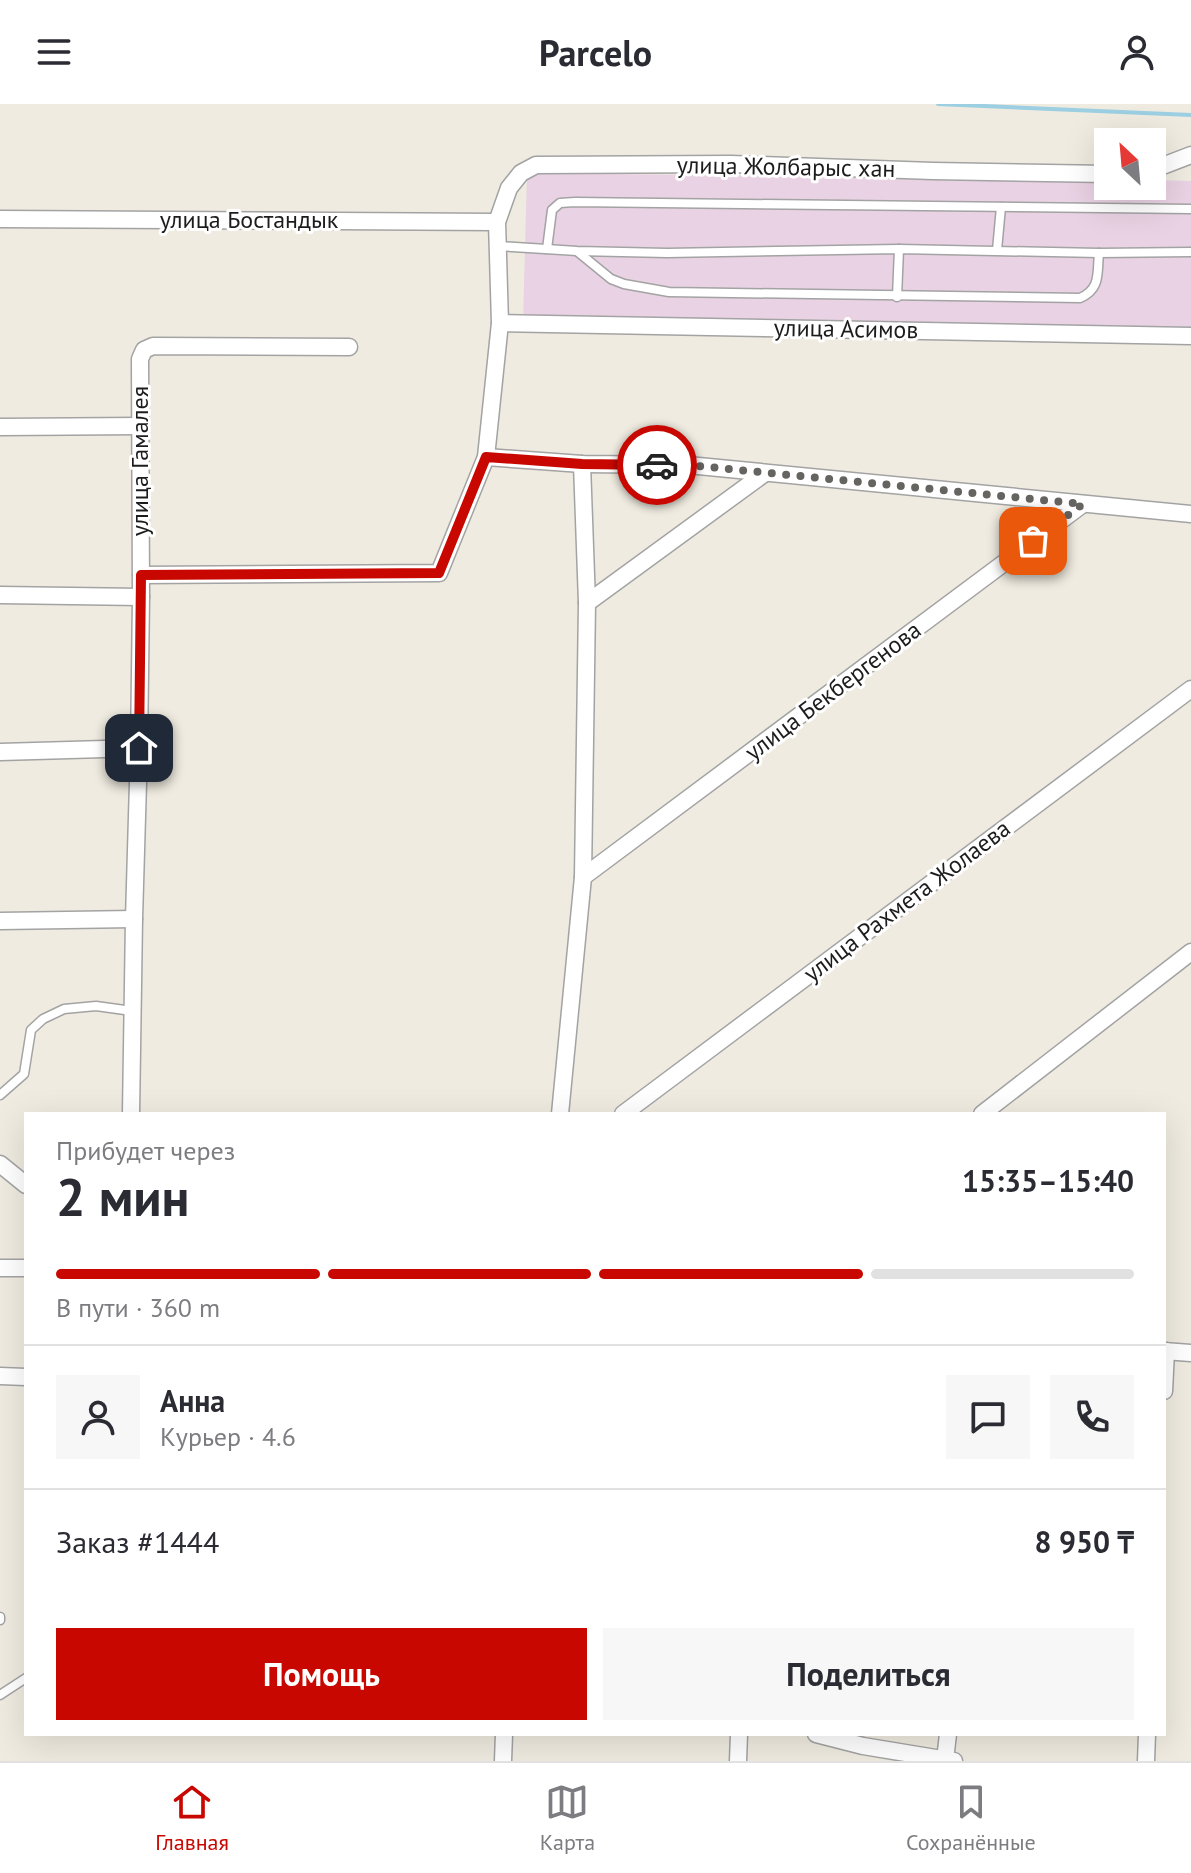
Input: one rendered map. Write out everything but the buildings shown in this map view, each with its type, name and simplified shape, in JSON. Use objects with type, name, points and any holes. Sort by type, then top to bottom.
[{"type":"street","points":[[1166,165],[1191,155]]},
{"type":"street","name":"улица Жолбарыс хан","points":[[497,222],[509,188],[521,173],[536,165],[731,164],[1094,174]]},
{"type":"street","name":"улица Бостандык","points":[[0,219],[497,222]]},
{"type":"street","points":[[141,575],[439,573],[486,457],[500,323],[497,222]]},
{"type":"street","name":"улица Асимов","points":[[500,323],[1191,336]]},
{"type":"street","name":"улица Гамалея","points":[[131,1112],[141,597],[140,359],[144,350],[153,346],[349,347]]},
{"type":"street","points":[[0,427],[141,426]]},
{"type":"street","points":[[486,457],[582,464],[688,465],[1191,514]]},
{"type":"street","points":[[560,1112],[583,877],[587,603],[582,464]]},
{"type":"street","points":[[587,603],[765,473]]},
{"type":"street","name":"улица Бекбергенова","points":[[583,877],[1083,504]]},
{"type":"street","points":[[0,595],[141,597]]},
{"type":"street","name":"улица Рахмета Жолаева","points":[[626,1112],[1191,689]]},
{"type":"street","points":[[0,752],[139,748]]},
{"type":"street","points":[[0,921],[134,919]]},
{"type":"street","points":[[985,1112],[1191,952]]},
{"type":"street","points":[[0,1164],[24,1183]]},
{"type":"street","points":[[0,1268],[24,1268]]},
{"type":"street","points":[[1166,1351],[1191,1353]]},
{"type":"street","points":[[0,1376],[24,1377]]},
{"type":"street","points":[[503,1761],[504,1736]]},
{"type":"street","points":[[738,1761],[739,1736]]},
{"type":"street","points":[[824,1736],[863,1746],[950,1760],[948,1736]]},
{"type":"street","points":[[1146,1761],[1147,1736]]},
{"type":"lane","points":[[547,249],[552,210],[560,203],[575,202],[1191,209]]},
{"type":"lane","points":[[997,250],[1001,207]]},
{"type":"lane","points":[[498,246],[667,253],[899,249],[1191,252]]},
{"type":"lane","points":[[897,297],[899,249]]},
{"type":"lane","points":[[577,251],[611,279],[669,292],[1080,298],[1096,287],[1099,253]]},
{"type":"lane","points":[[0,1095],[24,1074],[31,1030],[43,1019],[64,1009],[96,1006],[133,1011]]},
{"type":"lane","points":[[0,1695],[24,1679]]},
{"type":"shaded area","points":[[527,173],[1094,180],[1094,200],[1166,200],[1166,180],[1191,181],[1191,332],[523,322]]},
{"type":"waterway","points":[[938,104],[1191,115]]},
{"type":"way so far","points":[[657,465],[688,465],[1083,504],[1033,541]]},
{"type":"route","points":[[139,748],[141,575],[439,573],[486,457],[582,464],[657,465]]}]
